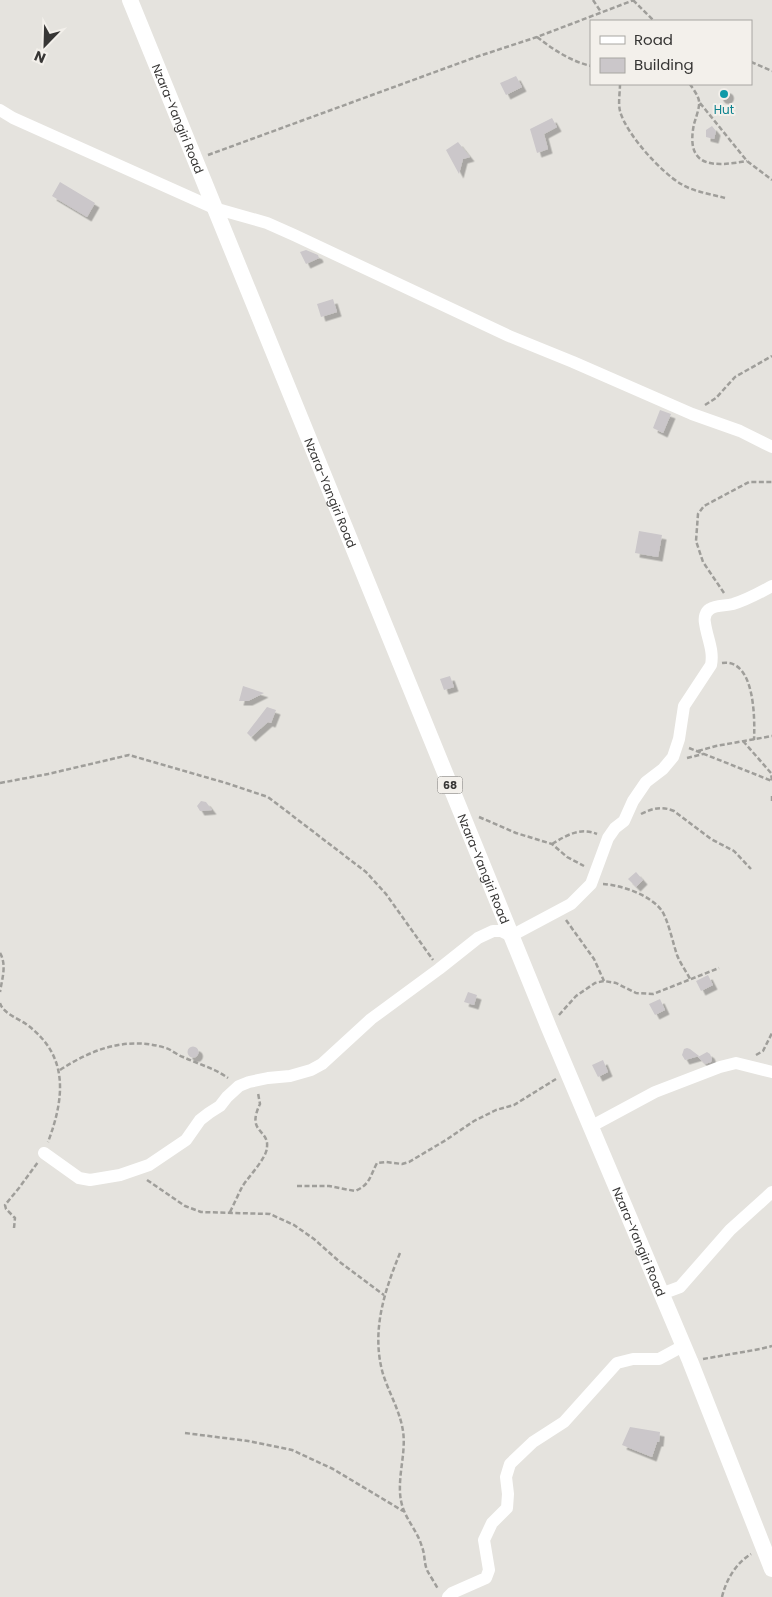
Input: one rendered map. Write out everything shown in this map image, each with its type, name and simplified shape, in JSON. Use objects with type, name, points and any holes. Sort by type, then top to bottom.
[{"type":"main road","name":"Nzara-Yangiri Road","points":[[130,0],[549,1028],[690,1361],[772,1569]]},
{"type":"street","points":[[0,110],[13,118],[214,208],[267,223],[509,336],[692,414],[740,431],[772,447]]},
{"type":"street","points":[[44,1153],[79,1178],[90,1180],[132,1171],[149,1165],[186,1140],[200,1120],[220,1106],[226,1097],[244,1084],[290,1076],[311,1070],[322,1064],[370,1019],[439,970],[478,938],[501,931],[512,936],[571,904],[593,879],[608,838],[615,828],[624,821],[639,791],[673,757],[678,743],[684,706],[706,676],[711,665],[712,648],[704,620],[705,614],[708,610],[715,607],[751,598],[772,586]]},
{"type":"street","points":[[590,1127],[655,1092],[695,1076],[736,1063],[772,1072]]},
{"type":"street","points":[[661,1294],[680,1286],[730,1230],[772,1192]]},
{"type":"street","points":[[443,1593],[452,1593],[486,1578],[489,1570],[484,1540],[492,1523],[507,1508],[506,1477],[510,1464],[533,1442],[564,1422],[617,1363],[633,1359],[659,1359],[683,1346]]},
{"type":"path","points":[[593,0],[601,12]]},
{"type":"path","points":[[615,0],[616,6]]},
{"type":"path","points":[[195,160],[476,57],[537,37],[633,0],[653,20]]},
{"type":"path","points":[[537,37],[559,54],[577,63],[590,66]]},
{"type":"path","points":[[752,62],[772,71]]},
{"type":"path","points":[[620,85],[620,110],[624,120],[646,151],[658,164],[682,185],[725,198]]},
{"type":"path","points":[[691,85],[700,103],[747,161],[772,180]]},
{"type":"path","points":[[700,103],[693,131],[694,152],[696,156],[711,163],[724,165],[747,161]]},
{"type":"path","points":[[692,414],[716,398],[735,378],[772,356]]},
{"type":"path","points":[[731,604],[703,562],[696,541],[698,514],[704,506],[749,482],[772,482]]},
{"type":"path","points":[[711,665],[728,663],[738,666],[742,671],[753,701],[754,740]]},
{"type":"path","points":[[698,751],[772,736]]},
{"type":"path","points":[[678,743],[772,781],[771,773],[743,741]]},
{"type":"path","points":[[0,783],[48,774],[129,754],[268,797],[366,872],[386,894],[439,970]]},
{"type":"path","points":[[673,757],[696,757],[704,754]]},
{"type":"path","points":[[772,796],[772,801]]},
{"type":"path","points":[[624,821],[648,810],[668,809],[711,839],[734,851],[751,869]]},
{"type":"path","points":[[460,810],[516,833],[552,844],[568,857],[589,868],[593,879],[622,887],[652,901],[662,911],[678,957],[690,979]]},
{"type":"path","points":[[552,844],[567,835],[580,831],[594,832],[608,838]]},
{"type":"path","points":[[557,912],[569,924],[594,959],[604,981]]},
{"type":"path","points":[[0,953],[4,959],[0,992]]},
{"type":"path","points":[[549,1028],[576,996],[595,983],[604,981],[616,983],[636,993],[652,994],[719,968]]},
{"type":"path","points":[[0,1002],[7,1013],[40,1037],[52,1051],[59,1070],[60,1102],[44,1153],[20,1188],[5,1205],[6,1209],[15,1218],[14,1228]]},
{"type":"path","points":[[736,1063],[759,1054],[772,1032]]},
{"type":"path","points":[[59,1070],[80,1057],[108,1046],[124,1044],[147,1045],[166,1048],[182,1057],[218,1071],[244,1084],[258,1094],[260,1104],[255,1115],[256,1126],[265,1137],[268,1147],[242,1188],[229,1213]]},
{"type":"path","points":[[297,1186],[329,1186],[355,1191],[364,1186],[372,1176],[377,1163],[402,1164],[409,1162],[474,1121],[496,1110],[514,1105],[534,1091],[569,1072]]},
{"type":"path","points":[[132,1171],[170,1194],[185,1206],[201,1212],[270,1214],[294,1225],[384,1295]]},
{"type":"path","points":[[400,1253],[384,1295],[378,1329],[377,1350],[403,1429],[404,1444],[400,1466],[400,1492],[403,1511],[422,1547],[426,1569],[443,1593]]},
{"type":"path","points":[[690,1361],[772,1346]]},
{"type":"path","points":[[185,1433],[292,1450],[333,1469],[403,1511]]},
{"type":"path","points":[[722,1597],[725,1582],[743,1559],[763,1546]]},
{"type":"building","points":[[516,76],[522,87],[506,95],[500,83]]},
{"type":"building","name":"Hut","points":[[722,89],[726,89],[729,94],[728,98],[722,99],[719,96],[719,92]]},
{"type":"building","points":[[552,118],[557,127],[544,134],[548,149],[537,153],[530,129]]},
{"type":"building","name":"Hut","points":[[712,126],[716,131],[714,139],[706,137],[706,130]]},
{"type":"building","points":[[458,142],[470,157],[463,159],[459,174],[446,150]]},
{"type":"building","points":[[60,182],[95,203],[87,217],[52,196]]},
{"type":"building","points":[[306,250],[318,255],[319,258],[306,264],[300,252]]},
{"type":"building","points":[[333,299],[337,312],[321,317],[317,304]]},
{"type":"building","points":[[660,410],[671,414],[663,433],[653,428]]},
{"type":"building","points":[[639,531],[662,535],[658,557],[635,553]]},
{"type":"building","points":[[450,676],[454,687],[444,690],[440,679]]},
{"type":"building","points":[[243,686],[264,693],[248,701],[239,701]]},
{"type":"building","points":[[267,707],[276,710],[271,723],[268,722],[251,737],[247,733]]},
{"type":"building","points":[[201,801],[206,802],[212,810],[200,811],[197,806]]},
{"type":"building","points":[[636,872],[643,880],[636,887],[628,879]]},
{"type":"building","points":[[708,975],[713,985],[701,991],[696,981]]},
{"type":"building","points":[[468,992],[477,995],[474,1005],[464,1002]]},
{"type":"building","points":[[660,999],[665,1010],[655,1015],[649,1004]]},
{"type":"building","points":[[191,1047],[195,1047],[198,1052],[197,1056],[191,1057],[188,1054],[188,1050]]},
{"type":"building","points":[[687,1048],[699,1056],[685,1060],[682,1055],[684,1049]]},
{"type":"building","points":[[707,1052],[712,1059],[711,1062],[705,1064],[698,1057]]},
{"type":"building","points":[[603,1060],[608,1072],[598,1077],[592,1065]]},
{"type":"building","points":[[630,1427],[660,1432],[659,1442],[657,1442],[652,1457],[622,1445]]},
{"type":"place","name":"Hut","points":[[724,94]]}]
